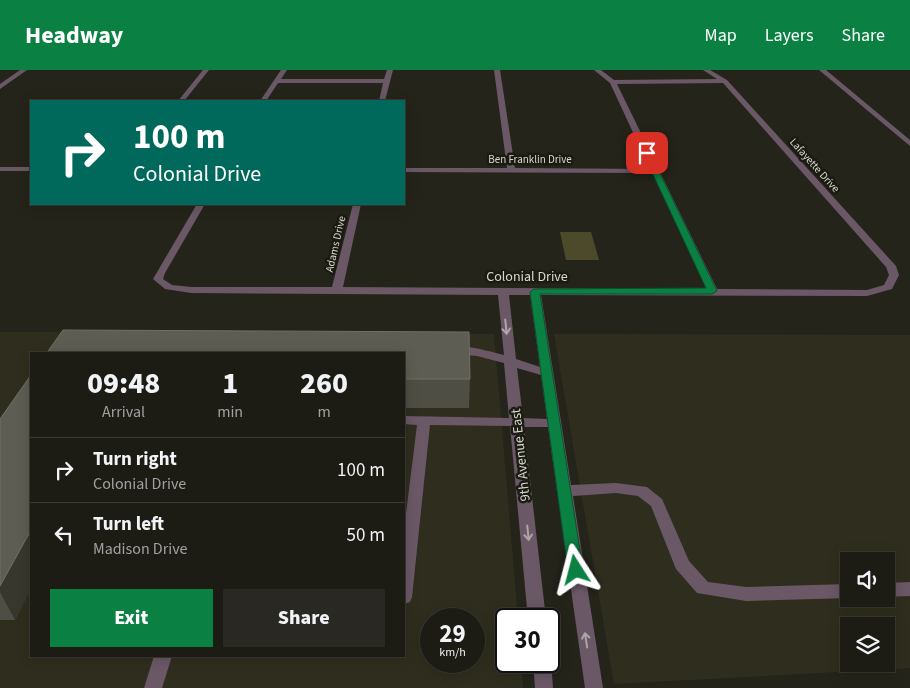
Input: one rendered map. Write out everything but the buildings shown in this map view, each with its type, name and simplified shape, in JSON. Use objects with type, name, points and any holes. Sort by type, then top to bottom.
[{"type":"street","points":[[0,87],[24,70]]},
{"type":"street","points":[[182,100],[206,70]]},
{"type":"street","points":[[264,100],[284,70]]},
{"type":"street","points":[[382,100],[390,70]]},
{"type":"street","points":[[497,70],[511,170]]},
{"type":"street","points":[[597,70],[613,82],[712,291]]},
{"type":"street","name":"Lafayette Drive","points":[[706,70],[725,81],[891,266],[894,275],[892,283]]},
{"type":"street","points":[[822,70],[910,144]]},
{"type":"street","points":[[275,81],[387,81]]},
{"type":"street","points":[[613,82],[725,81]]},
{"type":"street","points":[[0,169],[30,169]]},
{"type":"street","name":"Ben Franklin Drive","points":[[405,170],[655,171]]},
{"type":"street","name":"Colonial Drive","points":[[200,205],[160,273],[158,279],[161,284],[172,289],[867,292],[884,289],[892,283]]},
{"type":"street","name":"Adams Drive","points":[[337,290],[357,205]]},
{"type":"street","name":"9th Avenue East","points":[[503,291],[536,608]]},
{"type":"street","points":[[534,292],[594,688]]},
{"type":"street","points":[[441,350],[477,351],[510,363],[547,373]]},
{"type":"street","points":[[405,420],[554,423]]},
{"type":"street","points":[[405,588],[424,420]]},
{"type":"street","points":[[564,491],[616,488],[642,492],[657,503],[682,564],[703,588],[746,594],[840,591]]},
{"type":"street","points":[[895,590],[910,589]]},
{"type":"street","points":[[153,688],[163,657]]},
{"type":"street","points":[[543,673],[544,688]]},
{"type":"shaded area","points":[[560,232],[591,232],[599,260],[566,260]]},
{"type":"shaded area","points":[[0,332],[494,334],[517,608],[495,608],[495,673],[522,673],[523,688],[0,688]]},
{"type":"shaded area","points":[[554,334],[910,335],[910,668],[895,669],[895,617],[840,617],[840,672],[614,684]]},
{"type":"route","points":[[576,570],[534,292],[712,291],[647,153]]}]
